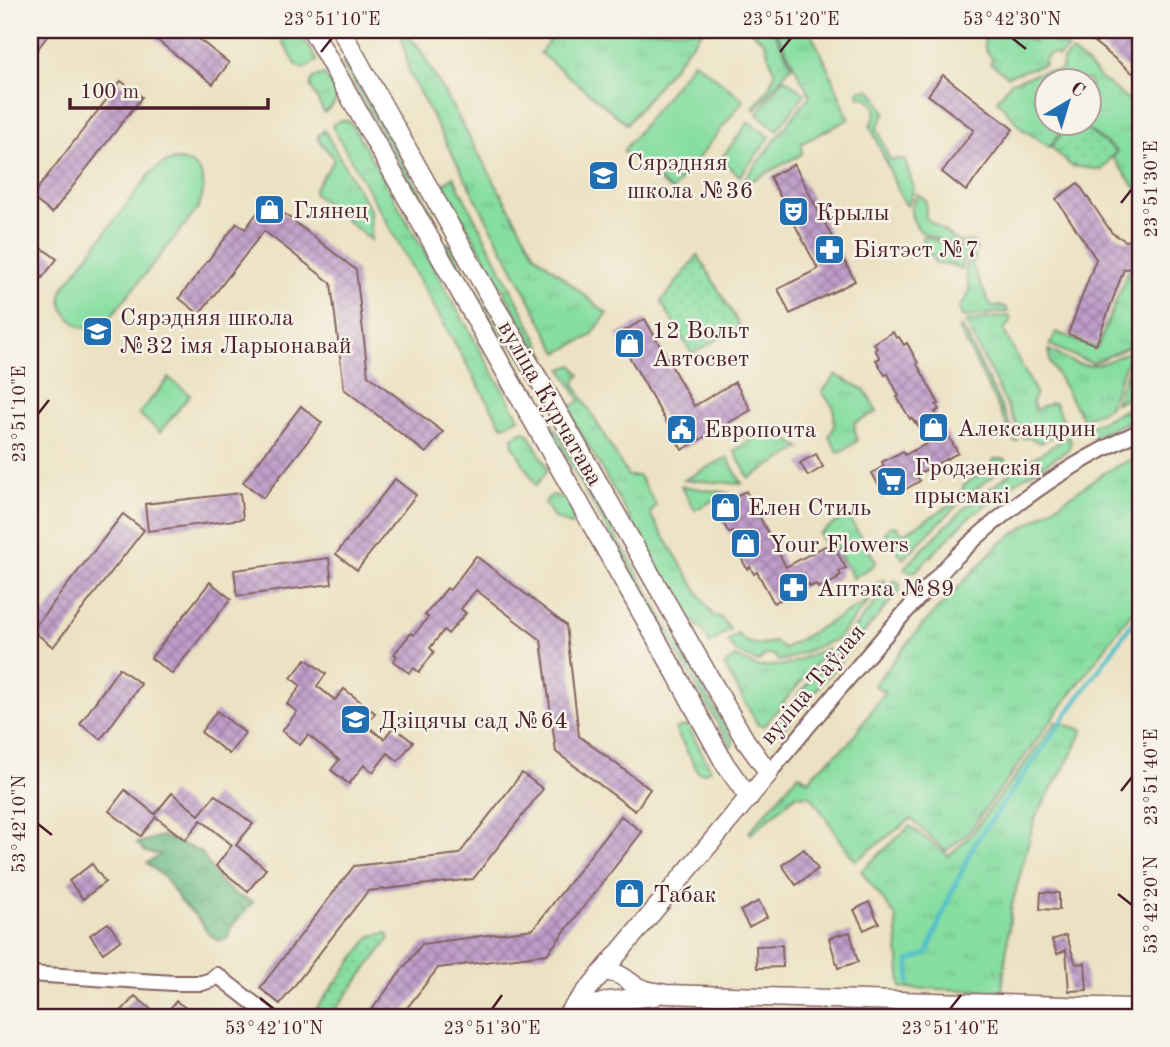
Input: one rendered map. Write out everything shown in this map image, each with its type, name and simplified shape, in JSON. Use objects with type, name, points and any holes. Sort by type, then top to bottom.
[{"type":"main road","name":"вуліца Курчатава","points":[[312,30],[675,672],[724,764],[749,798]]},
{"type":"main road","name":"вуліца Курчатава","points":[[341,30],[492,301],[744,740],[769,773]]},
{"type":"main road","points":[[430,240],[453,228]]},
{"type":"main road","name":"вуліца Таўлая","points":[[565,1017],[769,773]]},
{"type":"main road","points":[[629,988],[627,969],[640,928]]},
{"type":"main road","points":[[604,971],[616,973],[629,988]]},
{"type":"main road","points":[[576,1017],[629,988],[666,993],[1140,1007]]},
{"type":"street","name":"вуліца Таўлая","points":[[769,773],[894,624],[956,556],[1007,511],[1062,473],[1140,430]]},
{"type":"street","points":[[30,974],[174,983],[202,983],[218,975],[271,1017]]},
{"type":"green space","points":[[276,30],[299,30],[317,61],[303,69],[297,66]]},
{"type":"green space","points":[[557,30],[703,30],[627,124],[540,53]]},
{"type":"green space","points":[[749,30],[773,30],[792,65],[755,110],[753,108],[775,74],[764,41]]},
{"type":"green space","points":[[775,30],[809,30],[849,119],[802,143],[802,154],[741,184],[810,95]]},
{"type":"green space","points":[[988,30],[1005,30],[1034,42],[1039,30],[1042,30],[1068,49],[1058,57],[1056,54],[1049,55],[1044,61],[1045,64],[1008,76],[990,63],[993,59],[984,46]]},
{"type":"green space","points":[[404,34],[418,46],[535,254],[607,314],[591,336],[558,353],[409,73],[402,36]]},
{"type":"green space","points":[[1072,52],[1089,66],[1062,66],[1063,60]]},
{"type":"green space","points":[[345,61],[438,223],[434,225],[342,63]]},
{"type":"green space","points":[[694,61],[744,100],[672,191],[623,151]]},
{"type":"green space","points":[[324,74],[336,94],[336,99],[324,113],[310,85],[313,78]]},
{"type":"green space","points":[[1034,75],[1034,136],[1058,136],[1049,147],[1021,128],[997,100],[1011,82]]},
{"type":"green space","points":[[784,78],[805,94],[777,130],[757,114]]},
{"type":"green space","points":[[1104,81],[1140,109],[1140,194],[1113,158],[1117,151],[1097,136],[1104,136]]},
{"type":"green space","points":[[869,89],[885,113],[877,127],[889,158],[905,161],[914,189],[908,205],[900,195],[870,125],[875,116],[874,106],[869,99],[859,97],[858,91]]},
{"type":"green space","points":[[342,120],[353,126],[519,418],[504,426],[500,423],[332,126]]},
{"type":"green space","points":[[749,122],[770,137],[740,176],[720,160]]},
{"type":"green space","points":[[324,130],[370,210],[371,240],[314,194],[314,189],[333,162],[333,157],[318,139]]},
{"type":"green space","points":[[1059,136],[1095,136],[1116,151],[1102,170],[1071,166],[1051,147]]},
{"type":"green space","points":[[179,160],[195,167],[203,179],[197,210],[103,326],[91,329],[80,326],[64,309],[61,298],[64,287],[151,173],[157,167]]},
{"type":"green space","points":[[453,176],[546,356],[539,353],[444,186]]},
{"type":"green space","points":[[917,194],[926,201],[926,218],[960,243],[973,242],[977,250],[946,242],[919,230],[911,211]]},
{"type":"green space","points":[[923,236],[970,253],[962,262],[961,270],[952,265],[936,264]]},
{"type":"green space","points":[[449,243],[541,405],[537,407],[445,245]]},
{"type":"green space","points":[[698,255],[740,326],[692,354],[661,302]]},
{"type":"green space","points":[[973,255],[976,258],[971,264],[989,302],[992,306],[1006,307],[1008,312],[962,316],[959,308],[969,290],[966,264]]},
{"type":"green space","points":[[1140,270],[1140,342],[1093,363],[1050,345],[1056,332],[1097,348],[1128,272]]},
{"type":"green space","points":[[1010,316],[1010,323],[1004,331],[1036,393],[1032,402],[1036,410],[1055,403],[1067,428],[1041,443],[1023,438],[966,323]]},
{"type":"green space","points":[[962,326],[1018,441],[1015,442],[959,328]]},
{"type":"green space","points":[[1139,348],[1140,392],[1115,403],[1136,350]]},
{"type":"green space","points":[[1049,350],[1073,362],[1090,366],[1131,351],[1109,407],[1083,420],[1050,362]]},
{"type":"green space","points":[[573,365],[580,375],[575,385],[628,476],[639,476],[656,505],[650,514],[713,616],[720,617],[730,629],[710,644],[703,631],[686,616],[567,409],[580,401],[562,369]]},
{"type":"green space","points":[[836,375],[865,390],[877,412],[854,423],[857,441],[839,453],[829,437],[834,427],[834,408],[822,392]]},
{"type":"green space","points":[[169,378],[190,395],[160,432],[139,414]]},
{"type":"green space","points":[[1140,403],[1140,416],[1094,437],[1084,429]]},
{"type":"green space","points":[[548,417],[734,742],[731,747],[544,419]]},
{"type":"green space","points":[[770,428],[801,448],[749,478],[734,451]]},
{"type":"green space","points":[[524,431],[528,433],[548,469],[536,486],[512,443],[513,437]]},
{"type":"green space","points":[[1069,436],[1071,442],[1068,450],[1013,484],[967,519],[916,571],[909,572],[904,568],[962,510],[1013,471]]},
{"type":"green space","points":[[1140,455],[1140,601],[967,834],[946,851],[911,819],[855,861],[811,796],[796,795],[751,834],[749,832],[799,774],[809,781],[815,772],[848,744],[885,692],[874,685],[920,628],[998,545],[1107,471]]},
{"type":"green space","points":[[727,457],[742,484],[684,480]]},
{"type":"green space","points":[[994,459],[1005,459],[1007,465],[963,499],[903,559],[885,533],[889,527],[896,526],[905,533],[961,498],[966,484],[987,469]]},
{"type":"green space","points":[[681,486],[728,493],[695,510]]},
{"type":"green space","points":[[553,495],[561,498],[571,508],[575,522],[571,525],[554,518],[545,502]]},
{"type":"green space","points":[[849,518],[876,561],[873,566],[853,578],[832,540],[824,543],[819,534],[841,519]]},
{"type":"green space","points":[[883,580],[886,581],[837,639],[785,660],[778,661],[774,655],[767,655],[758,662],[737,653],[728,642],[738,634],[750,643],[775,642],[784,648],[864,603],[861,593]]},
{"type":"green space","points":[[894,580],[900,584],[900,590],[786,726],[779,729],[775,726],[776,722]]},
{"type":"green space","points":[[829,648],[764,726],[758,725],[724,665],[735,657],[757,667],[786,665]]},
{"type":"green space","points":[[1056,722],[1083,730],[1035,818],[1011,909],[1002,991],[901,988],[896,917],[861,871],[910,826],[949,856],[969,837]]},
{"type":"green space","points":[[688,727],[711,769],[698,772],[675,729]]},
{"type":"green space","points":[[163,836],[201,852],[219,881],[236,895],[253,902],[230,928],[228,938],[219,941],[208,933],[199,919],[181,902],[166,879],[147,863],[161,855],[146,852],[137,843]]},
{"type":"green space","points":[[387,933],[390,938],[330,1017],[310,1017],[371,936]]},
{"type":"building","points":[[30,30],[52,30],[30,59]]},
{"type":"building","points":[[144,30],[187,30],[229,63],[213,84]]},
{"type":"building","points":[[1094,30],[1128,30],[1140,40],[1140,79],[1088,37]]},
{"type":"building","points":[[943,75],[1013,129],[966,191],[942,172],[974,130],[928,95]]},
{"type":"building","points":[[121,81],[142,97],[52,213],[31,197]]},
{"type":"building","points":[[794,164],[855,281],[790,314],[778,289],[818,269],[770,177]]},
{"type":"building","points":[[1078,183],[1112,233],[1126,241],[1140,239],[1140,268],[1124,269],[1096,345],[1068,334],[1096,259],[1056,199]]},
{"type":"building","points":[[267,200],[356,270],[368,375],[443,432],[426,453],[344,389],[331,283],[264,231],[199,314],[179,298],[237,223],[245,229]]},
{"type":"building","points":[[39,246],[57,259],[42,278],[30,269],[30,258]]},
{"type":"building","points":[[645,319],[694,406],[735,382],[751,410],[682,450],[617,335]]},
{"type":"building","points":[[893,332],[904,345],[907,343],[918,363],[939,404],[936,405],[939,410],[935,412],[958,453],[916,475],[920,481],[899,493],[895,486],[883,493],[872,473],[884,466],[882,462],[903,451],[905,455],[928,443],[897,397],[899,396],[888,374],[885,375],[876,360],[880,358],[874,343]]},
{"type":"building","points":[[301,406],[322,423],[263,498],[243,482]]},
{"type":"building","points":[[816,454],[823,467],[808,476],[800,463]]},
{"type":"building","points":[[395,479],[416,495],[357,570],[336,554]]},
{"type":"building","points":[[746,491],[786,567],[825,546],[828,550],[834,547],[846,568],[839,571],[841,575],[838,579],[818,588],[816,584],[810,587],[809,584],[774,603],[757,572],[754,574],[750,567],[747,569],[739,554],[743,553],[732,532],[729,533],[721,519],[724,518],[722,513],[725,512],[720,504]]},
{"type":"building","points":[[240,493],[243,519],[148,531],[145,504]]},
{"type":"building","points":[[123,514],[144,530],[53,647],[32,630]]},
{"type":"building","points":[[476,556],[566,625],[579,736],[650,789],[635,811],[556,752],[541,640],[476,590],[461,609],[466,613],[448,634],[444,630],[430,648],[434,652],[419,672],[414,668],[409,673],[393,661],[397,656],[394,654],[411,633],[414,635],[428,617],[425,615],[447,588],[450,590]]},
{"type":"building","points":[[329,558],[332,584],[237,596],[234,570]]},
{"type":"building","points":[[210,582],[231,599],[172,674],[151,658]]},
{"type":"building","name":"Дзіцячы сад №64","points":[[306,659],[326,674],[317,686],[335,700],[344,689],[375,713],[366,725],[384,739],[393,727],[413,742],[398,761],[388,753],[373,772],[364,765],[349,784],[331,770],[339,760],[308,735],[300,745],[282,731],[297,712],[287,704],[301,686],[291,678]]},
{"type":"building","points":[[119,668],[141,684],[101,739],[80,724]]},
{"type":"building","points":[[217,711],[245,733],[229,754],[201,732]]},
{"type":"building","points":[[522,773],[543,789],[473,879],[368,891],[280,1004],[260,988],[354,866],[459,854]]},
{"type":"building","points":[[125,790],[155,814],[172,793],[199,815],[215,795],[253,824],[236,845],[266,869],[248,891],[216,866],[232,845],[201,820],[185,840],[156,817],[141,836],[109,811]]},
{"type":"building","points":[[621,816],[642,832],[547,954],[438,968],[400,1017],[366,1017],[422,944],[533,929]]},
{"type":"building","points":[[804,849],[818,869],[796,885],[782,865]]},
{"type":"building","points":[[92,864],[105,882],[83,899],[69,881]]},
{"type":"building","points":[[1041,892],[1059,893],[1059,910],[1040,909]]},
{"type":"building","points":[[759,901],[767,917],[749,927],[740,911]]},
{"type":"building","points":[[869,902],[879,923],[864,930],[854,910]]},
{"type":"building","points":[[108,923],[121,940],[103,953],[90,935]]},
{"type":"building","points":[[850,932],[858,962],[838,968],[829,938]]},
{"type":"building","points":[[1066,935],[1076,964],[1085,963],[1087,990],[1069,991],[1066,950],[1057,954],[1052,940]]},
{"type":"building","points":[[782,945],[783,967],[757,968],[756,946]]},
{"type":"building","points":[[135,996],[152,1010],[146,1017],[116,1017]]},
{"type":"building","points":[[176,1001],[190,1011],[185,1017],[163,1017]]},
{"type":"waterway","points":[[909,983],[909,961],[927,954],[975,843],[1140,612]]},
{"type":"place","name":"Сярэдняя школа №36","points":[[604,176]]},
{"type":"place","name":"Глянец","points":[[270,210]]},
{"type":"place","name":"Крылы","points":[[793,212]]},
{"type":"place","name":"Біятэст №7","points":[[830,249]]},
{"type":"place","name":"Сярэдняя школа №32 імя Ларыонавай","points":[[97,331]]},
{"type":"place","name":"12 Вольт Автосвет","points":[[629,344]]},
{"type":"place","name":"Александрин","points":[[934,428]]},
{"type":"place","name":"Европочта","points":[[681,429]]},
{"type":"place","name":"Гродзенскія прысмакі","points":[[891,481]]},
{"type":"place","name":"Елен Стиль","points":[[725,507]]},
{"type":"place","name":"Your Flowers","points":[[746,544]]},
{"type":"place","name":"Аптэка №89","points":[[794,588]]},
{"type":"place","name":"Дзіцячы сад №64","points":[[356,720]]},
{"type":"place","name":"Табак","points":[[630,894]]}]
